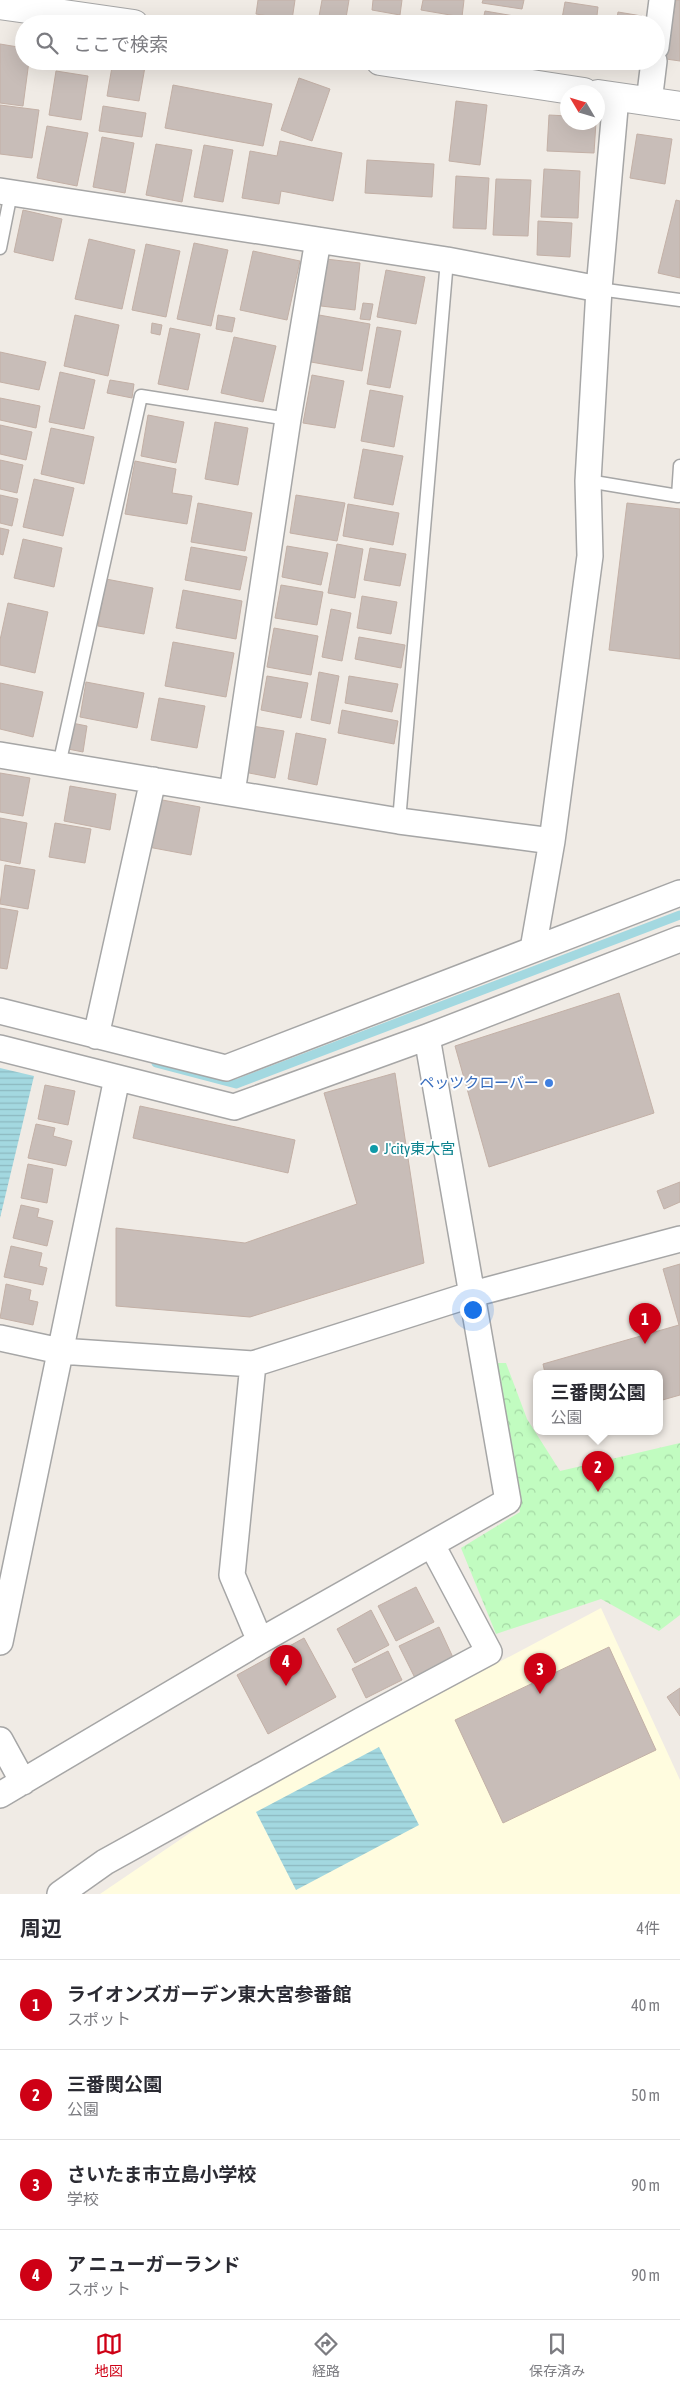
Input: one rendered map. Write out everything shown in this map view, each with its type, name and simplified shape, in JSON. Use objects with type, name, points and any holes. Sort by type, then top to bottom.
[{"type":"street","points":[[660,15],[662,0]]},
{"type":"street","points":[[0,5],[87,8],[108,15]]},
{"type":"street","points":[[439,70],[560,88]]},
{"type":"street","points":[[649,102],[653,70]]},
{"type":"street","points":[[533,949],[552,841],[590,556],[588,481],[599,289],[607,96],[680,106]]},
{"type":"street","points":[[5,192],[446,260],[599,289]]},
{"type":"street","points":[[232,793],[288,419],[318,240]]},
{"type":"street","points":[[0,755],[399,821],[552,841]]},
{"type":"street","points":[[96,1036],[153,780]]},
{"type":"street","points":[[0,1011],[226,1068],[680,893]]},
{"type":"street","points":[[0,1048],[234,1107],[427,1037],[680,939]]},
{"type":"street","points":[[0,1795],[260,1641],[508,1501],[427,1037]]},
{"type":"street","points":[[0,1642],[117,1078]]},
{"type":"street","points":[[0,1338],[60,1351],[253,1364],[473,1294],[680,1239]]},
{"type":"street","points":[[253,1364],[232,1575],[260,1641]]},
{"type":"street","points":[[60,1894],[105,1862],[489,1652],[432,1545]]},
{"type":"street","points":[[0,1740],[23,1782]]},
{"type":"lane","points":[[0,248],[5,192]]},
{"type":"lane","points":[[399,821],[446,260]]},
{"type":"lane","points":[[599,289],[680,300]]},
{"type":"lane","points":[[59,765],[140,396],[288,419]]},
{"type":"lane","points":[[588,481],[678,496],[680,466]]},
{"type":"shaded area","points":[[601,1608],[680,1780],[680,1894],[100,1894],[234,1803]]},
{"type":"green space","points":[[497,1363],[506,1363],[527,1419],[533,1428],[533,1435],[537,1435],[560,1471],[680,1443],[680,1615],[659,1631],[601,1599],[496,1634],[461,1548],[520,1512]]},
{"type":"water","points":[[0,1068],[34,1076],[0,1218]]},
{"type":"water","points":[[379,1747],[419,1825],[296,1890],[256,1812]]},
{"type":"building","points":[[258,0],[295,0],[293,15],[256,14]]},
{"type":"building","points":[[322,0],[349,0],[346,15],[319,15]]},
{"type":"building","points":[[373,0],[402,0],[400,15],[372,10]]},
{"type":"building","points":[[423,0],[464,0],[462,15],[421,10]]},
{"type":"building","points":[[483,0],[524,0],[522,9],[482,3]]},
{"type":"building","points":[[676,0],[680,0],[680,61],[666,59]]},
{"type":"building","points":[[565,2],[598,7],[597,15],[563,15]]},
{"type":"building","points":[[485,11],[508,15],[484,15]]},
{"type":"building","points":[[618,12],[636,15],[618,15]]},
{"type":"building","points":[[0,44],[15,46],[15,70],[28,70],[23,106],[0,103]]},
{"type":"building","points":[[111,70],[144,70],[139,101],[107,96]]},
{"type":"building","points":[[56,71],[88,76],[81,120],[49,115]]},
{"type":"building","points":[[299,78],[330,89],[312,141],[281,130]]},
{"type":"building","points":[[173,85],[272,104],[263,146],[165,128]]},
{"type":"building","points":[[456,101],[487,105],[480,165],[449,161]]},
{"type":"building","points":[[0,105],[39,110],[32,158],[0,154]]},
{"type":"building","points":[[103,106],[146,113],[142,137],[99,131]]},
{"type":"building","points":[[549,115],[560,116],[560,130],[595,130],[594,153],[547,151]]},
{"type":"building","points":[[47,126],[88,133],[77,186],[37,178]]},
{"type":"building","points":[[637,134],[672,139],[665,184],[630,178]]},
{"type":"building","points":[[102,137],[134,143],[125,193],[93,187]]},
{"type":"building","points":[[280,141],[342,153],[333,201],[281,191],[279,204],[242,198],[250,151],[277,156]]},
{"type":"building","points":[[156,144],[192,150],[182,202],[146,195]]},
{"type":"building","points":[[204,145],[233,150],[223,202],[194,197]]},
{"type":"building","points":[[367,160],[434,164],[432,197],[365,193]]},
{"type":"building","points":[[544,169],[580,171],[578,218],[541,217]]},
{"type":"building","points":[[456,176],[489,178],[486,229],[453,228]]},
{"type":"building","points":[[496,179],[531,180],[528,236],[493,235]]},
{"type":"building","points":[[676,200],[680,201],[680,278],[658,273]]},
{"type":"building","points":[[23,210],[62,219],[53,261],[14,252]]},
{"type":"building","points":[[538,221],[572,223],[570,257],[537,255]]},
{"type":"building","points":[[89,239],[135,250],[122,309],[75,299]]},
{"type":"building","points":[[194,243],[228,250],[211,326],[177,319]]},
{"type":"building","points":[[146,244],[180,251],[166,317],[132,310]]},
{"type":"building","points":[[253,251],[300,261],[287,320],[240,310]]},
{"type":"building","points":[[326,259],[360,263],[355,310],[321,306]]},
{"type":"building","points":[[386,270],[425,277],[416,324],[377,317]]},
{"type":"building","points":[[363,303],[373,304],[370,320],[360,319]]},
{"type":"building","points":[[75,315],[119,325],[108,376],[64,366]]},
{"type":"building","points":[[218,315],[235,318],[232,332],[216,329]]},
{"type":"building","points":[[319,315],[370,324],[362,371],[311,362]]},
{"type":"building","points":[[152,323],[162,325],[160,335],[151,333]]},
{"type":"building","points":[[377,327],[401,331],[390,388],[367,384]]},
{"type":"building","points":[[170,328],[200,334],[188,390],[158,384]]},
{"type":"building","points":[[234,337],[276,346],[263,402],[221,393]]},
{"type":"building","points":[[0,352],[46,362],[39,390],[0,382]]},
{"type":"building","points":[[60,372],[95,380],[84,429],[49,422]]},
{"type":"building","points":[[312,375],[344,381],[335,428],[303,423]]},
{"type":"building","points":[[110,380],[134,384],[132,398],[107,393]]},
{"type":"building","points":[[370,390],[403,396],[394,447],[361,441]]},
{"type":"building","points":[[0,398],[40,406],[36,428],[0,420]]},
{"type":"building","points":[[148,415],[184,422],[176,463],[141,456]]},
{"type":"building","points":[[215,422],[248,428],[238,485],[205,479]]},
{"type":"building","points":[[0,425],[32,432],[26,460],[0,454]]},
{"type":"building","points":[[51,428],[94,437],[84,484],[41,474]]},
{"type":"building","points":[[363,449],[403,456],[393,505],[354,498]]},
{"type":"building","points":[[0,460],[23,465],[17,493],[0,489]]},
{"type":"building","points":[[135,461],[176,469],[172,493],[192,496],[187,524],[125,514]]},
{"type":"building","points":[[34,479],[74,488],[63,536],[23,527]]},
{"type":"building","points":[[0,495],[18,499],[12,526],[0,523]]},
{"type":"building","points":[[296,495],[345,503],[337,541],[290,533]]},
{"type":"building","points":[[198,503],[252,513],[245,551],[191,542]]},
{"type":"building","points":[[627,503],[680,509],[680,659],[609,650]]},
{"type":"building","points":[[348,504],[399,513],[393,545],[343,536]]},
{"type":"building","points":[[0,528],[9,530],[3,555],[0,554]]},
{"type":"building","points":[[23,539],[62,548],[54,587],[14,578]]},
{"type":"building","points":[[337,544],[363,549],[355,598],[328,593]]},
{"type":"building","points":[[287,546],[328,553],[321,585],[282,577]]},
{"type":"building","points":[[191,547],[247,557],[240,590],[185,580]]},
{"type":"building","points":[[370,548],[406,554],[400,586],[364,580]]},
{"type":"building","points":[[106,579],[153,588],[144,634],[98,626]]},
{"type":"building","points":[[281,585],[323,592],[317,625],[275,618]]},
{"type":"building","points":[[183,590],[242,601],[236,639],[176,628]]},
{"type":"building","points":[[362,596],[397,602],[391,634],[357,628]]},
{"type":"building","points":[[8,603],[48,612],[35,673],[0,665],[0,640]]},
{"type":"building","points":[[331,609],[351,613],[342,661],[322,657]]},
{"type":"building","points":[[274,628],[318,636],[311,675],[267,667]]},
{"type":"building","points":[[359,637],[405,645],[401,668],[355,659]]},
{"type":"building","points":[[173,642],[234,653],[226,697],[165,686]]},
{"type":"building","points":[[319,672],[339,676],[330,724],[311,720]]},
{"type":"building","points":[[267,676],[308,683],[301,718],[261,710]]},
{"type":"building","points":[[349,676],[398,684],[392,712],[345,703]]},
{"type":"building","points":[[86,682],[144,693],[137,728],[80,717]]},
{"type":"building","points":[[0,683],[43,692],[33,737],[0,729]]},
{"type":"building","points":[[159,698],[205,706],[197,748],[151,740]]},
{"type":"building","points":[[342,710],[398,721],[394,744],[338,733]]},
{"type":"building","points":[[72,723],[87,726],[83,752],[68,749]]},
{"type":"building","points":[[252,726],[284,731],[275,778],[244,772]]},
{"type":"building","points":[[296,733],[326,739],[317,785],[288,779]]},
{"type":"building","points":[[0,773],[30,778],[23,816],[0,812]]},
{"type":"building","points":[[70,786],[116,794],[110,830],[64,821]]},
{"type":"building","points":[[157,799],[200,807],[191,855],[148,847]]},
{"type":"building","points":[[0,818],[27,823],[20,864],[0,860]]},
{"type":"building","points":[[55,823],[91,829],[85,863],[49,857]]},
{"type":"building","points":[[5,865],[35,870],[28,909],[0,904]]},
{"type":"building","points":[[0,908],[18,911],[7,969],[0,968]]},
{"type":"building","points":[[619,993],[654,1113],[489,1167],[455,1046]]},
{"type":"building","name":"J'city東大宮","points":[[395,1073],[424,1263],[250,1317],[116,1306],[116,1228],[245,1243],[357,1204],[324,1093]]},
{"type":"building","points":[[45,1085],[75,1091],[68,1125],[38,1119]]},
{"type":"building","points":[[140,1106],[295,1140],[288,1173],[133,1138]]},
{"type":"building","points":[[36,1124],[55,1128],[53,1136],[72,1141],[66,1166],[28,1158]]},
{"type":"building","points":[[28,1164],[53,1169],[47,1203],[21,1198]]},
{"type":"building","points":[[680,1182],[680,1202],[664,1209],[657,1191]]},
{"type":"building","points":[[21,1205],[39,1209],[37,1217],[53,1221],[47,1246],[13,1238]]},
{"type":"building","points":[[11,1246],[42,1253],[39,1266],[47,1268],[43,1285],[4,1277]]},
{"type":"building","points":[[680,1264],[680,1395],[663,1400],[663,1370],[544,1370],[543,1364],[679,1325],[663,1269]]},
{"type":"building","points":[[6,1284],[31,1290],[29,1300],[38,1302],[33,1325],[0,1318]]},
{"type":"building","points":[[416,1587],[434,1622],[396,1641],[378,1606]]},
{"type":"building","points":[[371,1610],[389,1645],[355,1663],[337,1629]]},
{"type":"building","points":[[439,1627],[456,1664],[417,1682],[399,1646]]},
{"type":"building","points":[[304,1638],[336,1697],[268,1734],[237,1675]]},
{"type":"building","points":[[609,1647],[656,1750],[503,1823],[455,1720]]},
{"type":"building","points":[[388,1651],[402,1680],[366,1698],[352,1669]]},
{"type":"building","points":[[680,1688],[680,1716],[667,1697]]},
{"type":"waterway","points":[[156,1063],[236,1084],[680,915]]},
{"type":"place","name":"ペッツクローバー","points":[[549,1083]]},
{"type":"place","name":"J'city東大宮","points":[[374,1149]]},
{"type":"place","name":"ライオンズガーデン東大宮参番館","points":[[645,1344]]},
{"type":"place","name":"三番関公園","points":[[598,1492]]},
{"type":"place","name":"ア ニューガーランド","points":[[286,1686]]},
{"type":"place","name":"さいたま市立島小学校","points":[[540,1694]]}]
